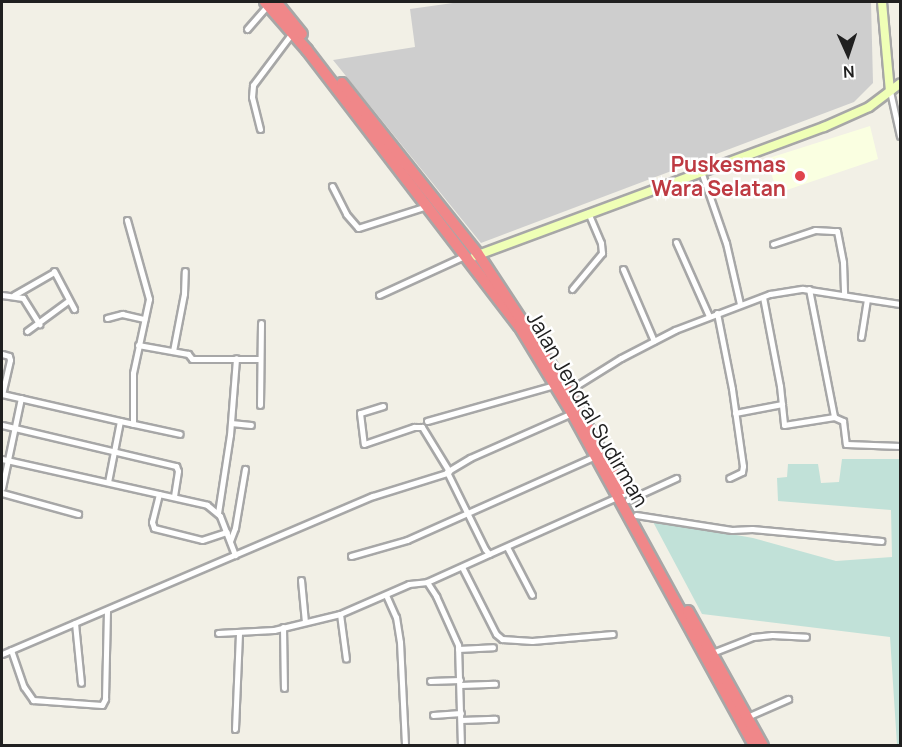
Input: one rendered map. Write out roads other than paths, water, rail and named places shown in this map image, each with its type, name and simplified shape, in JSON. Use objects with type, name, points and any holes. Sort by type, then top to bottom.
[{"type":"highway","name":"Jalan Jendral Sudirman","points":[[270,3],[427,206],[471,256],[556,384],[565,393],[572,413],[596,456],[636,515],[763,746]]},
{"type":"highway","name":"Jalan Jendral Sudirman","points":[[270,3],[471,256],[565,393],[623,497],[754,746]]},
{"type":"street","points":[[882,2],[890,91],[900,136]]},
{"type":"street","points":[[247,29],[270,3]]},
{"type":"street","points":[[260,129],[252,97],[253,85],[292,33]]},
{"type":"street","points":[[379,295],[471,256],[824,127],[869,107],[900,84]]},
{"type":"street","points":[[701,171],[726,243],[740,304]]},
{"type":"street","points":[[332,186],[353,225],[358,228],[427,206]]},
{"type":"street","points":[[572,289],[602,253],[602,243],[588,213]]},
{"type":"street","points":[[127,220],[149,299],[133,373],[133,424]]},
{"type":"street","points":[[772,244],[815,230],[837,231],[843,262],[843,294]]},
{"type":"street","points":[[676,242],[709,316]]},
{"type":"street","points":[[623,268],[654,340]]},
{"type":"street","points":[[14,296],[53,271],[74,309]]},
{"type":"street","points":[[173,351],[184,294],[185,271]]},
{"type":"street","points":[[809,290],[834,417]]},
{"type":"street","points":[[565,393],[654,340],[709,316],[763,297],[809,290],[900,304]]},
{"type":"street","points":[[2,295],[23,298],[39,324]]},
{"type":"street","points":[[763,297],[784,426],[834,417],[843,421],[846,444],[849,446],[900,446]]},
{"type":"street","points":[[861,337],[867,299]]},
{"type":"street","points":[[27,331],[69,300]]},
{"type":"street","points":[[717,313],[743,469],[729,478]]},
{"type":"street","points":[[107,318],[122,314],[144,319]]},
{"type":"street","points":[[260,405],[261,323]]},
{"type":"street","points":[[138,345],[188,354],[192,359],[260,359]]},
{"type":"street","points":[[2,354],[10,360],[2,394],[180,434]]},
{"type":"street","points":[[218,513],[231,423],[236,358]]},
{"type":"street","points":[[427,421],[556,384]]},
{"type":"street","points":[[21,398],[2,490],[78,514]]},
{"type":"street","points":[[735,413],[782,404]]},
{"type":"street","points":[[383,406],[360,413],[364,444],[414,427],[422,427],[448,472],[489,554]]},
{"type":"street","points":[[2,654],[373,496],[448,472],[536,427],[572,413]]},
{"type":"street","points":[[108,482],[120,421]]},
{"type":"street","points":[[231,423],[251,425]]},
{"type":"street","points":[[2,425],[176,466],[178,471],[174,497]]},
{"type":"street","points":[[351,556],[407,540],[596,456]]},
{"type":"street","points":[[2,459],[207,505],[218,513],[235,555]]},
{"type":"street","points":[[230,541],[235,528],[245,469]]},
{"type":"street","points":[[218,633],[239,633],[283,627],[340,614],[409,584],[427,582],[623,497],[676,478]]},
{"type":"street","points":[[159,494],[152,522],[154,528],[202,540],[227,532]]},
{"type":"street","points":[[636,515],[732,530],[752,529],[881,541]]},
{"type":"street","points":[[507,547],[532,595]]},
{"type":"street","points":[[462,567],[496,634],[502,639],[532,641],[613,634]]},
{"type":"street","points":[[301,580],[305,622]]},
{"type":"street","points":[[427,582],[436,596],[458,649],[461,746]]},
{"type":"street","points":[[387,595],[396,617],[400,642],[405,746]]},
{"type":"street","points":[[11,650],[24,687],[33,700],[102,705],[105,699],[106,610]]},
{"type":"street","points":[[340,614],[346,659]]},
{"type":"street","points":[[75,623],[81,683]]},
{"type":"street","points":[[283,627],[284,688]]},
{"type":"street","points":[[235,729],[239,633]]},
{"type":"street","points":[[712,653],[753,637],[772,635],[806,637]]},
{"type":"street","points":[[458,649],[493,647]]},
{"type":"street","points":[[430,681],[495,684]]},
{"type":"street","points":[[747,717],[788,699]]},
{"type":"street","points":[[433,715],[495,719]]},
{"type":"place","name":"Puskesmas Wara Selatan","points":[[800,176]]}]
